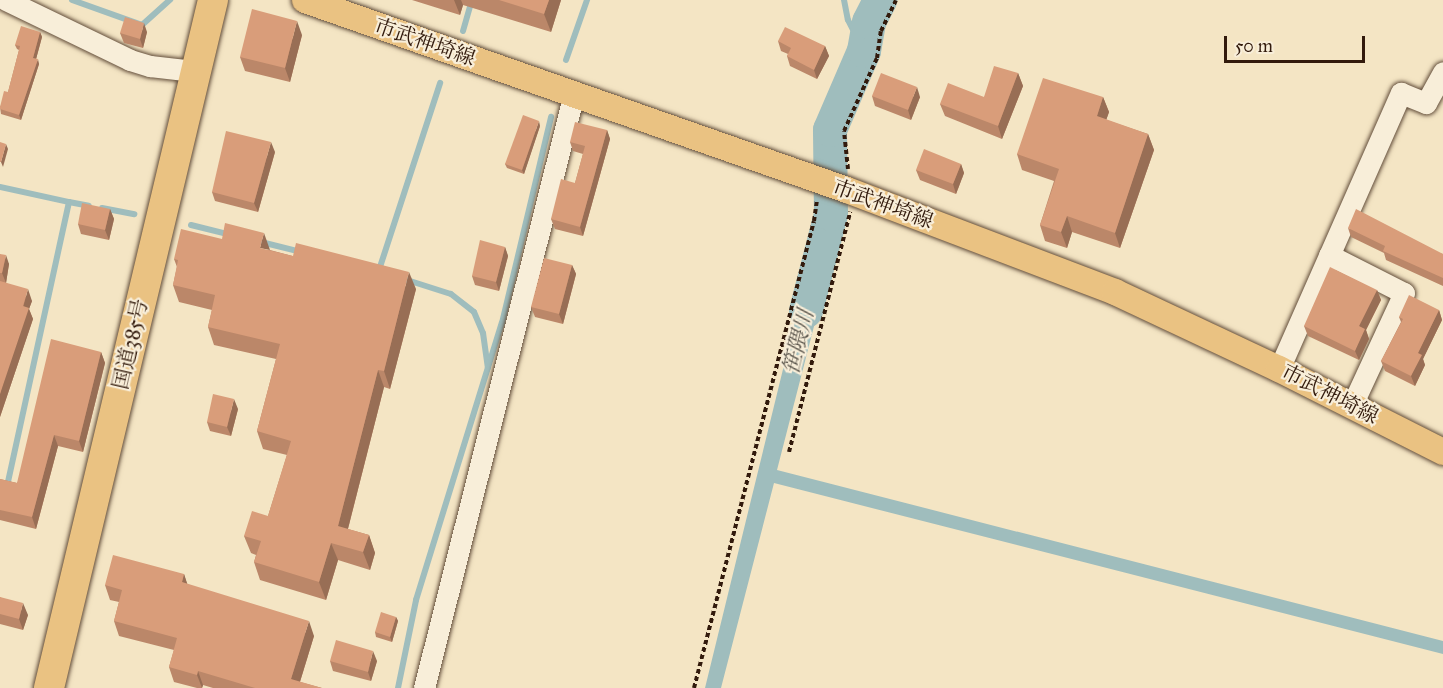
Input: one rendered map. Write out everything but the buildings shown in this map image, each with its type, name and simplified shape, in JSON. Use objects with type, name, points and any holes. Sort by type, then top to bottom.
[{"type":"highway","name":"国道385号","points":[[49,688],[194,71],[213,0]]},
{"type":"main road","name":"市武神埼線","points":[[305,0],[847,190],[1115,292],[1279,369],[1443,452]]},
{"type":"street","points":[[0,12],[5,0],[130,60],[150,66],[194,71]]},
{"type":"street","points":[[1279,369],[1401,93],[1426,104],[1443,72]]},
{"type":"street","points":[[429,687],[574,93]]},
{"type":"street","points":[[1329,255],[1404,293],[1352,405]]},
{"type":"path","points":[[789,452],[852,207],[847,190],[848,174],[844,131],[877,58],[881,31],[896,0]]},
{"type":"path","points":[[694,688],[814,221],[818,180]]},
{"type":"water","points":[[809,263],[829,268],[777,470],[1443,641],[1443,654],[774,483],[721,688],[705,688]]},
{"type":"waterway","points":[[72,0],[142,25],[170,0]]},
{"type":"waterway","points":[[463,31],[472,0]]},
{"type":"waterway","points":[[566,60],[587,0]]},
{"type":"waterway","points":[[844,0],[848,20],[864,51]]},
{"type":"waterway","name":"笹隈川","points":[[806,311],[831,214],[830,130],[864,51],[869,22],[880,0]]},
{"type":"waterway","points":[[379,270],[440,83]]},
{"type":"waterway","points":[[398,688],[416,600],[502,323],[551,117]]},
{"type":"waterway","points":[[0,187],[69,202],[7,487]]},
{"type":"waterway","points":[[69,202],[89,206]]},
{"type":"waterway","points":[[102,208],[134,214]]},
{"type":"waterway","points":[[191,225],[231,235]]},
{"type":"waterway","points":[[261,242],[301,252]]},
{"type":"waterway","points":[[407,280],[451,294],[474,312],[483,333],[488,368]]}]
